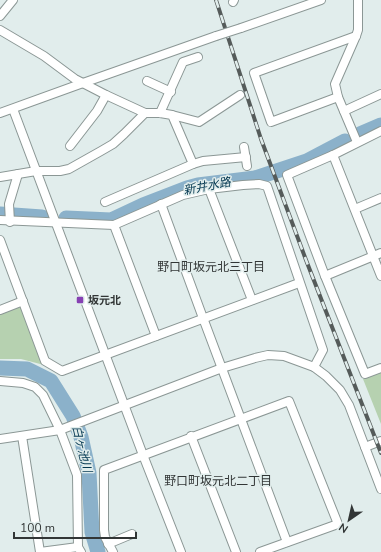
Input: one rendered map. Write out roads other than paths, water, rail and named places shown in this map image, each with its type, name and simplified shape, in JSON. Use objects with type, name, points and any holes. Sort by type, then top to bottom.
[{"type":"street","points":[[0,16],[13,0]]},
{"type":"street","points":[[0,113],[321,0]]},
{"type":"street","points":[[357,142],[338,97],[335,84],[358,30],[358,0]]},
{"type":"street","points":[[0,30],[44,56],[75,79],[145,113],[160,113],[199,122],[240,95]]},
{"type":"street","points":[[338,97],[271,122],[254,73],[356,36]]},
{"type":"street","points":[[160,113],[171,92],[183,62],[198,58]]},
{"type":"street","points":[[147,81],[171,92]]},
{"type":"street","points":[[344,111],[381,94]]},
{"type":"street","points":[[70,146],[97,111],[106,95]]},
{"type":"street","points":[[13,109],[181,552]]},
{"type":"street","points":[[0,178],[36,171],[60,171],[69,169],[101,151],[124,134],[145,113]]},
{"type":"street","points":[[172,115],[193,164]]},
{"type":"street","points":[[381,131],[333,155],[287,175],[325,276],[365,374],[381,368]]},
{"type":"street","points":[[105,202],[203,161],[246,161],[244,147]]},
{"type":"street","points":[[333,155],[355,209],[377,255],[381,276]]},
{"type":"street","points":[[10,222],[9,204],[11,193],[18,174]]},
{"type":"street","points":[[0,220],[10,222],[56,222],[114,225],[183,194],[209,189],[259,184],[267,186],[323,350],[314,367]]},
{"type":"street","points":[[209,189],[252,300]]},
{"type":"street","points":[[355,209],[381,198]]},
{"type":"street","points":[[162,204],[287,542]]},
{"type":"street","points":[[114,225],[156,336]]},
{"type":"street","points":[[0,240],[45,361],[62,371],[299,283]]},
{"type":"street","points":[[325,276],[377,255]]},
{"type":"street","points":[[0,310],[23,301]]},
{"type":"street","points":[[0,439],[60,430],[222,368],[268,355],[284,356],[314,367],[326,376],[340,390],[349,405],[381,488]]},
{"type":"street","points":[[0,381],[23,383],[35,387],[43,395],[60,430],[77,475],[79,549],[40,552],[22,436]]},
{"type":"street","points":[[113,552],[105,537],[104,530],[104,470],[191,436],[289,401],[338,524],[260,552]]},
{"type":"street","points":[[191,436],[236,552]]},
{"type":"street","points":[[365,447],[381,441]]},
{"type":"street","points":[[108,544],[132,534]]},
{"type":"waterway","name":"新井水路","points":[[360,134],[381,125]]},
{"type":"waterway","name":"新井水路","points":[[66,218],[111,220],[143,205],[187,188],[198,185],[255,178],[307,161],[345,141]]},
{"type":"waterway","name":"新井水路","points":[[0,214],[42,217]]},
{"type":"waterway","name":"白ヶ池川","points":[[0,368],[27,369],[51,381],[73,416],[81,437],[89,473],[92,532],[98,552]]},
{"type":"railway","points":[[216,0],[261,139],[381,453]]},
{"type":"place","name":"坂元北","points":[[80,300]]},
{"type":"district","name":"野口町坂元北三丁目","points":[[211,267]]},
{"type":"district","name":"野口町坂元北二丁目","points":[[218,481]]}]
